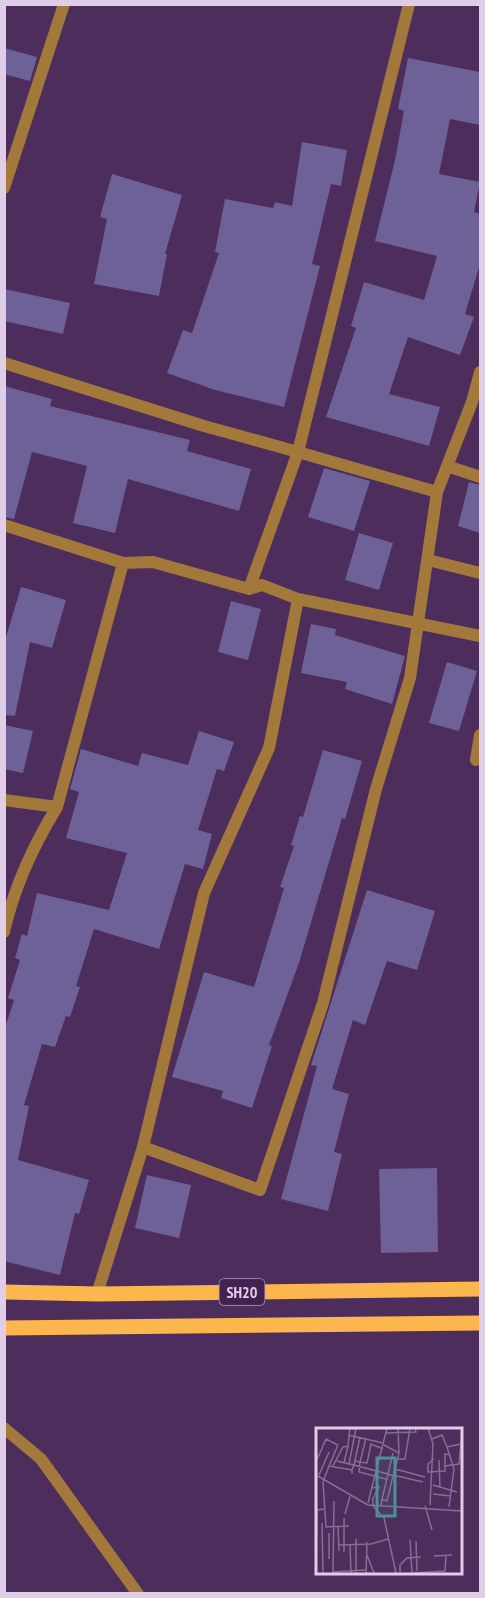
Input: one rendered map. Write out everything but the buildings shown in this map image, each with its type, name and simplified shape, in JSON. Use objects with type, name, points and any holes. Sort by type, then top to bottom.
[{"type":"main road","name":"SH20","points":[[4,1292],[97,1294],[480,1289]]},
{"type":"main road","name":"SH20","points":[[4,1328],[480,1323]]},
{"type":"street","points":[[4,188],[64,4]]},
{"type":"street","points":[[249,589],[298,452],[409,4]]},
{"type":"street","points":[[4,363],[204,426],[437,492]]},
{"type":"street","points":[[143,1147],[260,1190],[323,1003],[376,789],[410,678],[420,624],[437,492],[480,372]]},
{"type":"street","points":[[447,466],[480,477]]},
{"type":"street","points":[[4,525],[123,562],[153,562],[249,589],[262,585],[298,599],[480,636]]},
{"type":"street","points":[[428,560],[480,573]]},
{"type":"street","points":[[5,931],[11,899],[40,834],[57,807],[123,562]]},
{"type":"street","points":[[97,1294],[143,1147],[204,893],[269,748],[298,599]]},
{"type":"street","points":[[476,760],[480,735]]},
{"type":"street","points":[[4,800],[57,807]]},
{"type":"street","points":[[4,1428],[41,1459],[138,1593]]}]
